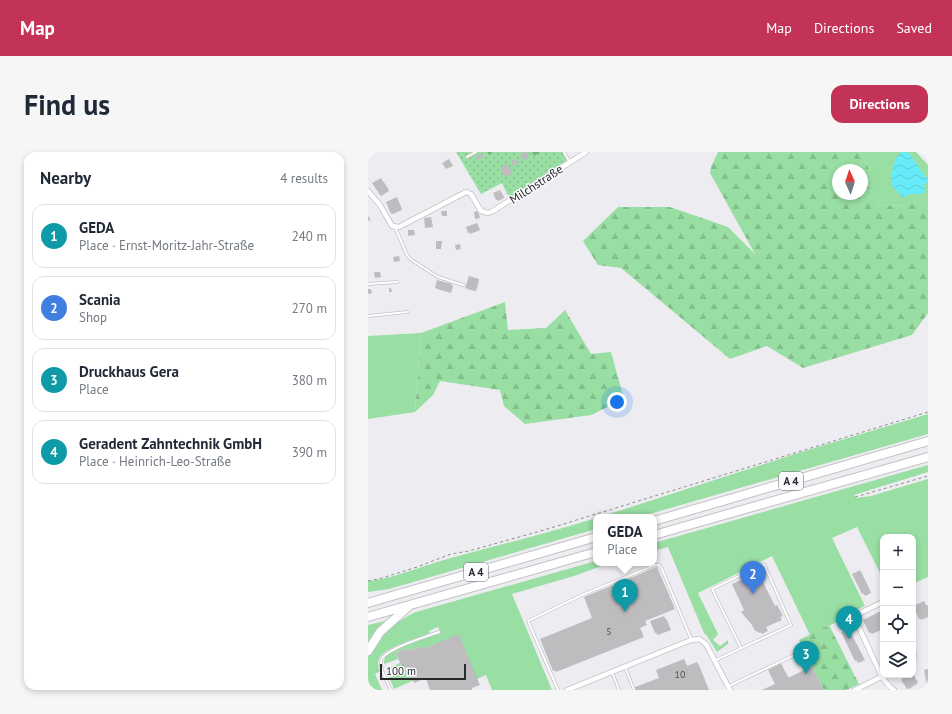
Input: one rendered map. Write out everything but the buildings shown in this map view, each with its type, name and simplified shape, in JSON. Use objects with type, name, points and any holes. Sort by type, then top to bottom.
[{"type":"highway","name":"A 4","points":[[657,520],[928,442]]},
{"type":"highway","name":"A 4","points":[[657,534],[928,457]]},
{"type":"highway","name":"A 4","points":[[368,603],[593,538]]},
{"type":"highway","name":"A 4","points":[[368,617],[593,553]]},
{"type":"highway","points":[[368,596],[384,599]]},
{"type":"highway","points":[[368,651],[380,632],[412,604]]},
{"type":"street","name":"Milchstraße","points":[[395,227],[399,227],[466,192],[471,194],[479,208],[484,212],[493,211],[586,152]]},
{"type":"street","points":[[368,191],[380,205],[392,226],[395,227]]},
{"type":"street","points":[[880,603],[858,614],[856,621],[880,668]]},
{"type":"street","points":[[567,690],[691,640],[697,639],[702,640],[706,644],[729,688]]},
{"type":"street","points":[[855,690],[880,678]]},
{"type":"street","points":[[885,678],[890,688],[894,690]]},
{"type":"lane","points":[[467,157],[476,152]]},
{"type":"lane","points":[[564,152],[570,162]]},
{"type":"lane","points":[[395,227],[410,259],[438,278],[464,284]]},
{"type":"lane","points":[[368,284],[398,282]]},
{"type":"lane","points":[[368,316],[407,312]]},
{"type":"lane","points":[[715,660],[791,625],[764,564],[712,590],[741,648]]},
{"type":"lane","points":[[657,565],[659,565],[662,569],[691,640]]},
{"type":"lane","points":[[558,690],[528,621],[582,595],[653,566]]},
{"type":"lane","points":[[391,690],[381,665],[381,660],[384,655],[391,650],[439,632]]},
{"type":"lane","points":[[729,688],[801,652]]},
{"type":"lane","points":[[625,667],[634,690]]},
{"type":"lane","points":[[612,672],[619,690]]},
{"type":"path","points":[[597,514],[928,412]]},
{"type":"path","points":[[855,497],[928,476]]},
{"type":"path","points":[[368,580],[382,578],[451,554],[489,545],[593,515]]},
{"type":"green space","points":[[456,152],[562,152],[567,160],[509,198],[502,183],[481,194]]},
{"type":"green space","points":[[718,152],[861,152],[867,164],[832,164],[832,200],[868,200],[868,186],[880,206],[908,205],[928,198],[928,313],[912,335],[803,368],[767,346],[730,359],[621,268],[598,265],[583,241],[618,207],[670,207],[728,227],[755,254],[710,173],[711,167]]},
{"type":"green space","points":[[861,152],[916,152],[928,165],[928,198],[908,205],[880,206],[868,186],[868,174],[870,171]]},
{"type":"green space","points":[[505,302],[508,330],[546,328],[565,310],[591,354],[611,352],[624,399],[591,415],[525,424],[504,406],[500,390],[440,381],[433,395],[415,412],[421,333]]},
{"type":"green space","points":[[421,333],[415,412],[368,419],[368,336]]},
{"type":"green space","points":[[928,414],[928,434],[649,514],[609,514],[798,453]]},
{"type":"green space","points":[[928,465],[928,472],[854,495],[856,498],[871,496],[928,479],[928,577],[916,583],[916,534],[880,534],[880,573],[857,527],[832,538],[865,606],[858,609],[853,614],[810,635],[772,556],[698,593],[718,634],[713,640],[720,646],[728,640],[728,644],[717,652],[704,633],[668,547],[657,550],[657,542]]},
{"type":"green space","points":[[593,519],[593,530],[389,589],[368,592],[368,581],[389,577],[441,561]]},
{"type":"green space","points":[[593,562],[593,566],[602,566],[574,576],[512,594],[552,690],[492,690],[486,675],[477,679],[459,635],[423,649],[422,646],[409,651],[408,648],[396,653],[398,659],[384,664],[386,656],[390,653],[404,646],[441,633],[438,627],[429,631],[430,633],[394,647],[382,655],[378,662],[380,671],[375,674],[382,690],[368,690],[368,655],[371,648],[381,635],[388,629],[416,612]]},
{"type":"green space","points":[[385,621],[387,622],[378,629],[368,643],[368,625]]},
{"type":"green space","points":[[829,625],[859,684],[847,690],[824,690],[799,640]]},
{"type":"green space","points":[[400,663],[401,665],[404,664],[412,681],[394,689],[386,669]]},
{"type":"water","points":[[902,152],[908,152],[928,180],[928,182],[924,185],[925,192],[921,194],[910,194],[903,198],[891,184],[894,162]]},
{"type":"place","name":"Scania","points":[[753,594]]},
{"type":"place","name":"GEDA","points":[[625,612]]},
{"type":"place","name":"Geradent Zahntechnik GmbH","points":[[849,639]]},
{"type":"place","name":"Druckhaus Gera","points":[[806,674]]}]
